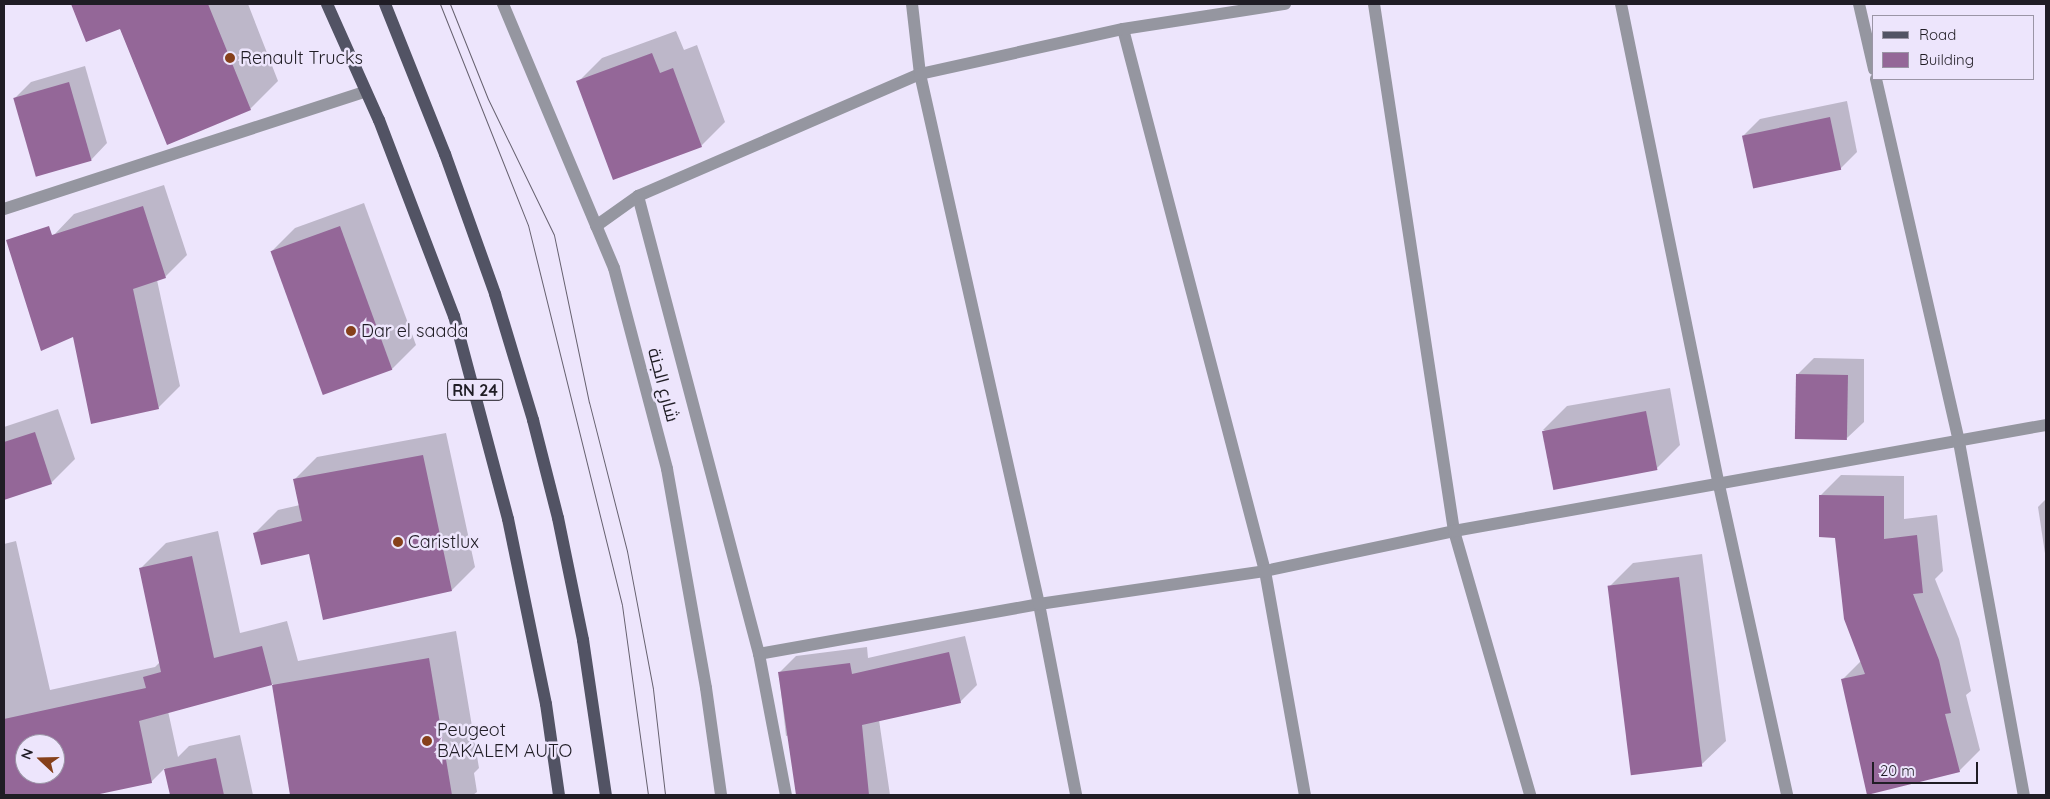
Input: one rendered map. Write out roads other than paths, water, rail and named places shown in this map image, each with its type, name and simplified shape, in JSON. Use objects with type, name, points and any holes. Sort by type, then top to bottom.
[{"type":"main road","name":"RN 24","points":[[327,4],[365,92],[454,316],[508,518],[546,704],[559,795]]},
{"type":"main road","name":"RN 24","points":[[385,4],[445,154],[495,294],[533,420],[558,518],[582,640],[606,795]]},
{"type":"street","name":"شارع الجنة","points":[[504,4],[614,268],[667,469],[706,688],[721,795]]},
{"type":"street","points":[[912,4],[920,74],[1039,604],[1076,795]]},
{"type":"street","points":[[596,226],[638,196],[920,74],[1123,29],[1285,4]]},
{"type":"street","points":[[1374,4],[1454,531],[1530,795]]},
{"type":"street","points":[[1622,4],[1718,485],[1787,795]]},
{"type":"street","points":[[1859,4],[1872,60]]},
{"type":"street","points":[[1123,29],[1264,571],[1305,795]]},
{"type":"street","points":[[1876,80],[1959,442],[2024,795]]},
{"type":"street","points":[[4,209],[365,92]]},
{"type":"street","points":[[638,196],[759,654],[786,795]]},
{"type":"street","points":[[759,654],[1039,604],[1264,571],[1454,531],[2046,425]]},
{"type":"tram line","points":[[440,4],[528,225],[622,605],[648,795]]},
{"type":"tram line","points":[[450,4],[488,99],[554,235],[589,402],[627,551],[653,689],[665,795]]},
{"type":"place","name":"Renault Trucks","points":[[230,58]]},
{"type":"place","name":"Dar el saada","points":[[351,331]]},
{"type":"place","name":"Caristlux","points":[[398,542]]},
{"type":"place","name":"Peugeot BAKALEM AUTO","points":[[427,741]]}]
